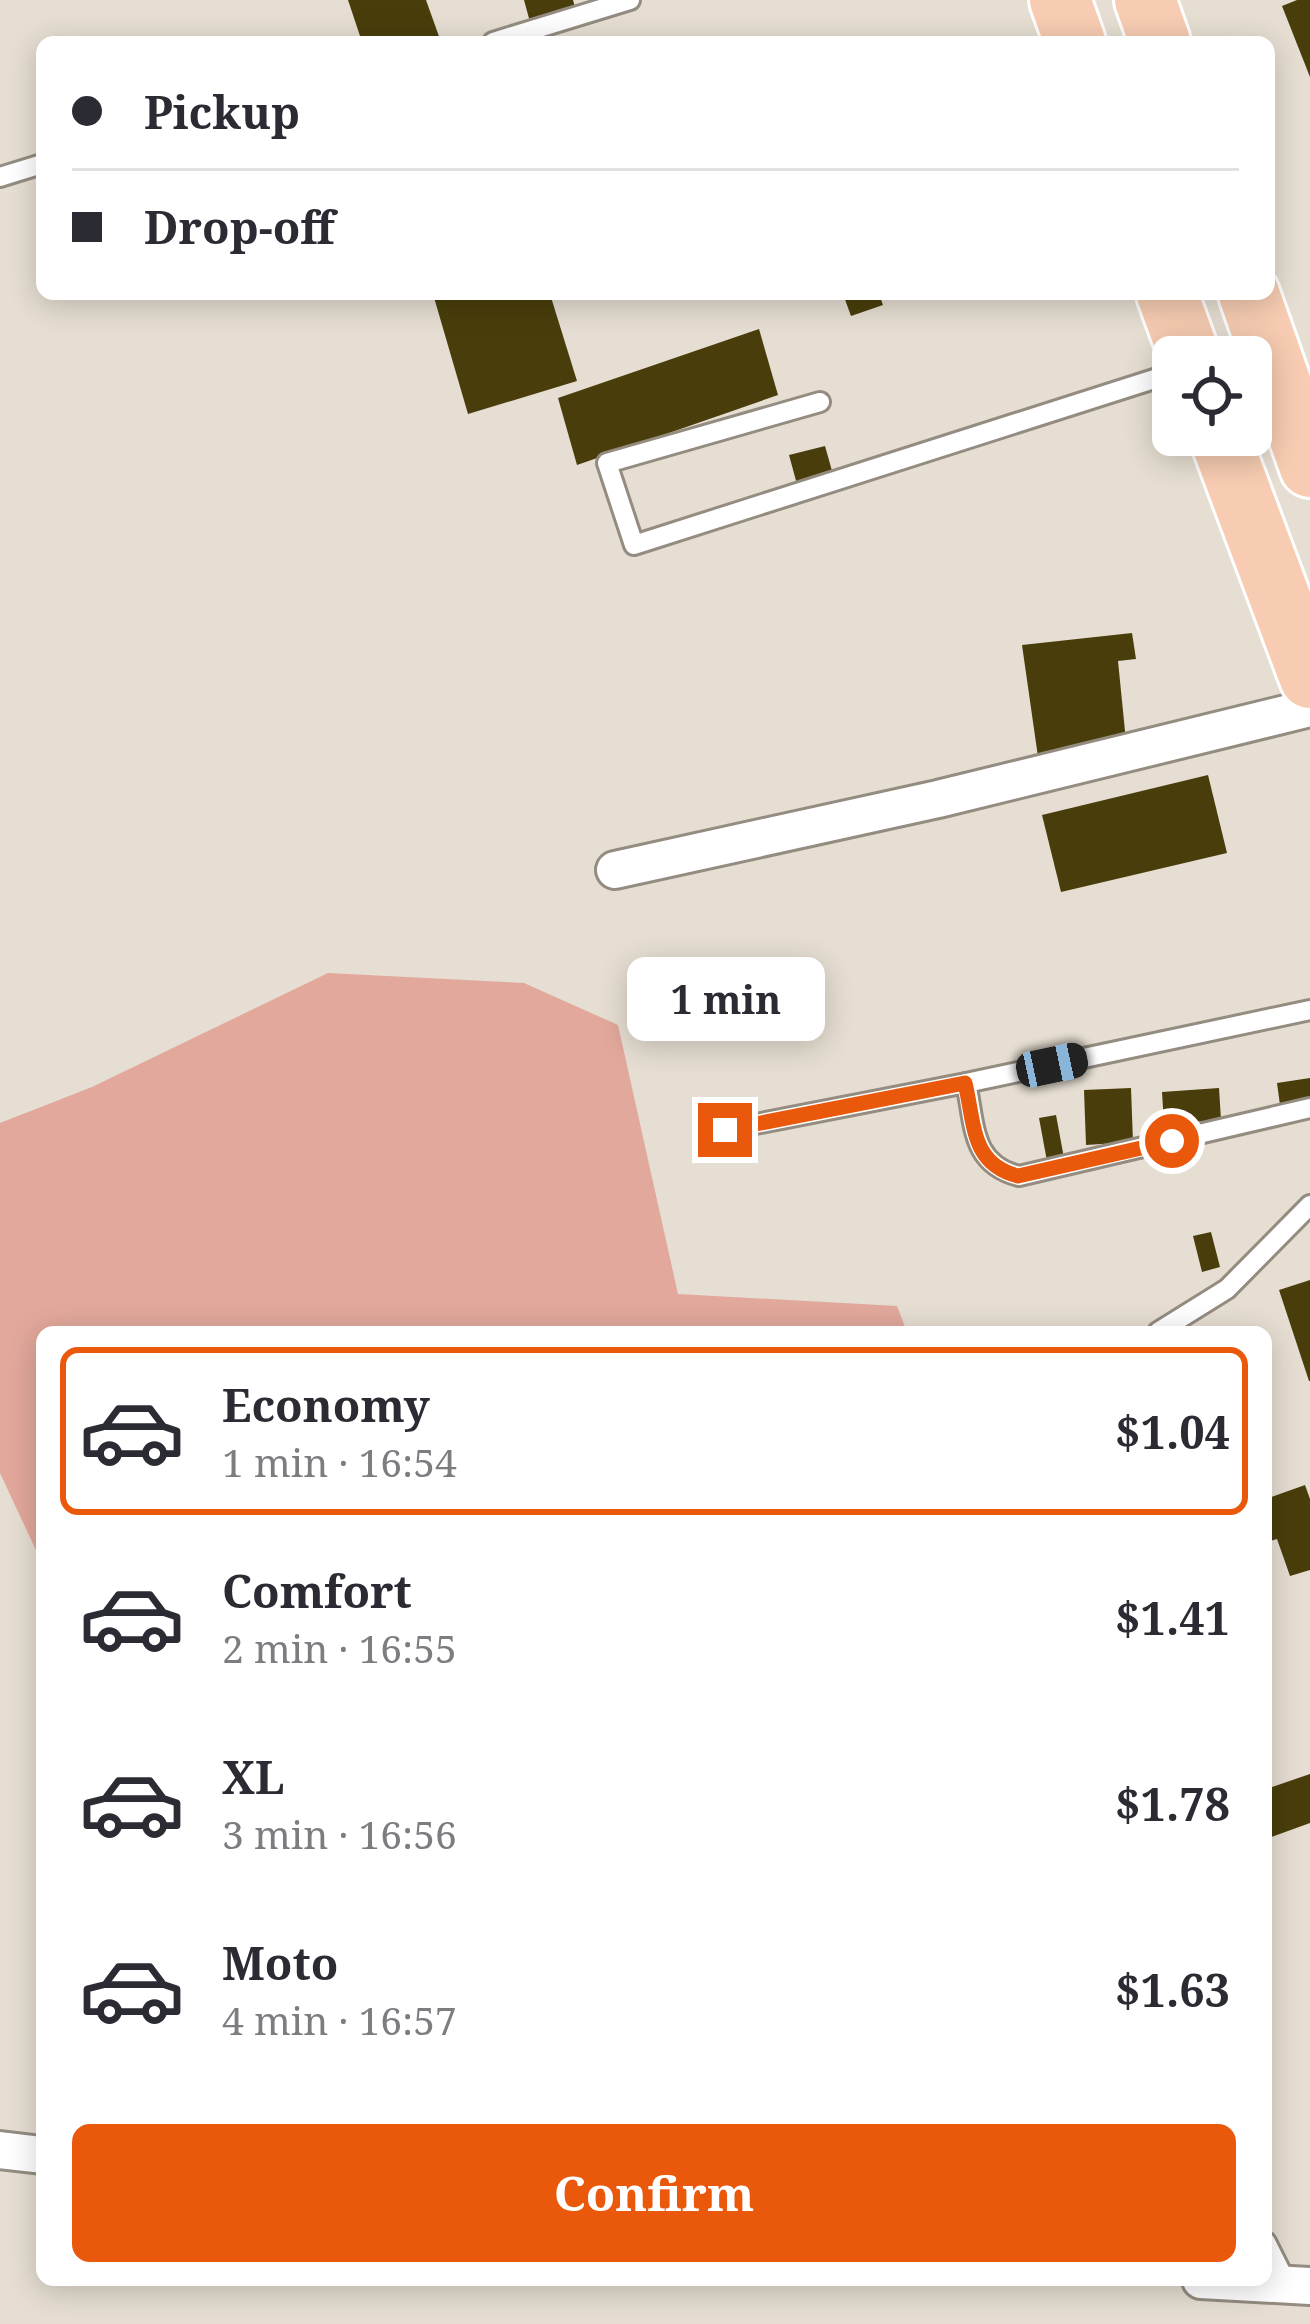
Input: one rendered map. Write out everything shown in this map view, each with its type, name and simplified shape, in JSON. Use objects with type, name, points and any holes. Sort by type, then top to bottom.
[{"type":"highway","points":[[1060,0],[1073,36]]},
{"type":"highway","points":[[1145,0],[1158,36]]},
{"type":"highway","points":[[1169,300],[1182,336]]},
{"type":"highway","points":[[1251,300],[1310,467]]},
{"type":"highway","points":[[1227,456],[1310,678]]},
{"type":"street","points":[[615,870],[938,799],[1310,708]]},
{"type":"street","points":[[0,2150],[36,2154]]},
{"type":"lane","points":[[513,36],[630,0]]},
{"type":"lane","points":[[0,177],[36,166]]},
{"type":"lane","points":[[820,402],[607,463],[634,544],[1152,380]]},
{"type":"lane","points":[[725,1130],[1310,1010]]},
{"type":"lane","points":[[965,1083],[982,1153],[996,1170],[1018,1176],[1310,1108]]},
{"type":"lane","points":[[1168,1326],[1227,1289],[1310,1205]]},
{"type":"lane","points":[[1272,2250],[1299,2286]]},
{"type":"shaded area","points":[[328,973],[524,983],[618,1025],[678,1294],[897,1306],[905,1326],[36,1326],[36,1550],[0,1473],[0,1123],[92,1087]]},
{"type":"building","points":[[348,0],[426,0],[439,36],[360,36]]},
{"type":"building","points":[[524,0],[573,0],[576,11],[530,22]]},
{"type":"building","points":[[1310,0],[1310,77],[1282,6]]},
{"type":"building","points":[[435,300],[552,300],[577,381],[468,414]]},
{"type":"building","points":[[845,300],[881,300],[883,305],[851,316]]},
{"type":"building","points":[[759,329],[778,395],[577,465],[558,398]]},
{"type":"building","points":[[825,446],[834,478],[798,488],[789,455]]},
{"type":"building","points":[[1132,633],[1136,659],[1118,661],[1126,741],[1038,757],[1022,645]]},
{"type":"building","points":[[1208,775],[1227,853],[1061,892],[1042,815]]},
{"type":"building","points":[[1310,1078],[1310,1102],[1280,1105],[1277,1083]]},
{"type":"building","points":[[1131,1088],[1133,1142],[1086,1145],[1084,1090]]},
{"type":"building","points":[[1219,1088],[1221,1120],[1164,1124],[1162,1092]]},
{"type":"building","points":[[1056,1115],[1064,1158],[1047,1161],[1039,1118]]},
{"type":"building","points":[[1211,1232],[1220,1267],[1202,1272],[1193,1236]]},
{"type":"building","points":[[1310,1280],[1310,1381],[1309,1381],[1279,1290]]},
{"type":"building","points":[[1305,1485],[1310,1499],[1310,1570],[1290,1576],[1277,1539],[1272,1540],[1272,1497]]},
{"type":"building","points":[[1310,1774],[1310,1823],[1272,1837],[1272,1787]]},
{"type":"route","points":[[725,1130],[965,1083],[982,1153],[996,1170],[1018,1176],[1172,1141]]}]
